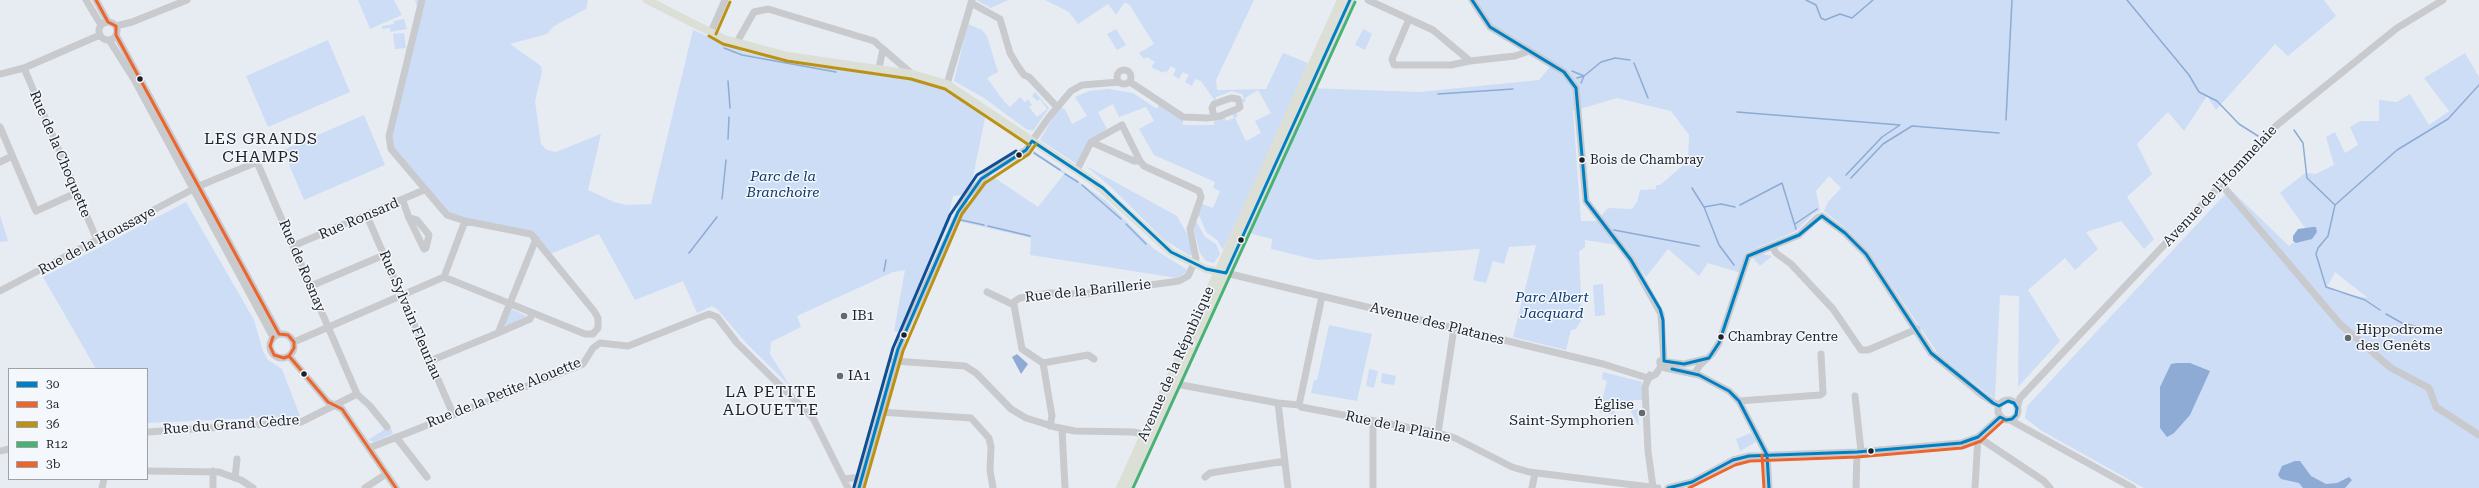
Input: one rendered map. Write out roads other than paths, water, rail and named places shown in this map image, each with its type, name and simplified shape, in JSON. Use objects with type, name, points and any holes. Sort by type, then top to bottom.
[{"type":"main road","points":[[647,0],[711,32],[737,42],[788,56],[879,68],[912,74],[947,84],[959,90],[1032,141],[1077,170],[1116,200],[1168,250],[1210,270],[1222,271]]},
{"type":"main road","name":"Avenue de la République","points":[[1120,488],[1176,384],[1222,271],[1341,0]]},
{"type":"main road","name":"Avenue de la République","points":[[1128,488],[1148,434],[1212,285],[1222,271],[1350,0]]},
{"type":"main road","points":[[1197,264],[1207,274],[1212,285]]},
{"type":"street","points":[[86,0],[105,23],[116,26],[132,22],[187,0]]},
{"type":"street","points":[[0,74],[24,68],[100,35],[105,23],[96,0]]},
{"type":"street","points":[[422,0],[389,136],[394,154],[424,190],[447,215],[465,221],[527,231],[536,239],[594,311],[599,322],[593,334],[596,345],[605,343],[621,347],[628,346],[700,316],[709,314],[716,317],[737,343],[812,418],[848,488]]},
{"type":"street","points":[[711,32],[725,0]]},
{"type":"street","points":[[1368,0],[1438,32],[1470,61]]},
{"type":"street","points":[[1472,0],[1490,27],[1564,72],[1576,88],[1586,201],[1631,260],[1660,309],[1663,344],[1661,363],[1648,378],[1646,387],[1648,451],[1656,488]]},
{"type":"street","name":"Avenue de l'Hommelaie","points":[[1999,406],[2005,401],[2012,402],[2020,398],[2221,184],[2297,107],[2408,20],[2443,0]]},
{"type":"street","points":[[947,84],[971,2],[988,10],[1000,19],[1016,65],[1056,107]]},
{"type":"street","points":[[737,42],[754,12],[768,9],[874,42],[912,74]]},
{"type":"street","points":[[1409,18],[1392,59],[1394,64],[1445,66],[1470,61],[1506,58],[1529,51]]},
{"type":"street","points":[[116,26],[116,35],[196,188],[276,335]]},
{"type":"street","points":[[100,35],[109,40],[135,81],[196,188]]},
{"type":"street","points":[[109,40],[116,35]]},
{"type":"street","points":[[1506,58],[1514,53],[1517,44]]},
{"type":"street","points":[[879,68],[883,49]]},
{"type":"street","name":"Rue de la Choquette","points":[[24,68],[97,240]]},
{"type":"street","points":[[1119,82],[1117,75],[1124,70],[1130,73],[1130,82]]},
{"type":"street","points":[[859,488],[894,361],[907,325],[966,198],[981,179],[1026,150],[1056,107],[1071,91],[1082,85],[1119,82],[1124,85],[1130,82]]},
{"type":"street","points":[[1130,82],[1183,117],[1214,117]]},
{"type":"street","points":[[1077,170],[1091,142],[1122,125],[1140,162],[1144,166],[1196,189],[1201,194],[1190,229],[1197,256],[1197,264]]},
{"type":"street","points":[[0,127],[36,210],[76,193]]},
{"type":"street","points":[[1091,142],[1134,161],[1140,162]]},
{"type":"street","points":[[0,162],[12,156]]},
{"type":"street","name":"Rue de Rosnay","points":[[196,188],[257,162],[357,394],[370,406],[387,427]]},
{"type":"street","points":[[2221,184],[2340,324],[2391,368],[2429,388],[2436,406],[2479,435]]},
{"type":"street","name":"Rue de la Houssaye","points":[[0,291],[196,188]]},
{"type":"street","name":"Rue Ronsard","points":[[293,246],[403,201],[424,190]]},
{"type":"street","points":[[403,201],[409,218]]},
{"type":"street","name":"Rue Sylvain Fleuriau","points":[[367,216],[453,414]]},
{"type":"street","points":[[1697,374],[1700,365],[1709,358],[1721,337],[1744,263],[1752,253],[1799,235],[1817,218],[1822,216],[1845,233],[1866,254],[1917,329],[1931,353],[1982,396],[1999,406],[2000,417]]},
{"type":"street","points":[[444,277],[465,221]]},
{"type":"street","points":[[498,333],[536,239]]},
{"type":"street","points":[[1772,246],[1776,253],[1791,264],[1833,309],[1859,349],[1868,350],[1917,329]]},
{"type":"street","points":[[311,286],[384,255]]},
{"type":"street","name":"Rue de la Barillerie","points":[[1043,363],[1022,349],[1014,305],[1020,298],[1050,293],[1084,294],[1179,281],[1188,276],[1197,264]]},
{"type":"street","name":"Avenue des Platanes","points":[[1222,271],[1640,374],[1648,378]]},
{"type":"street","points":[[294,342],[327,326],[444,277],[532,313],[593,334]]},
{"type":"street","points":[[987,292],[1014,305]]},
{"type":"street","points":[[1298,405],[1322,296]]},
{"type":"street","points":[[430,361],[530,318],[532,313]]},
{"type":"street","points":[[1438,432],[1454,328]]},
{"type":"street","points":[[276,335],[288,335],[294,342],[294,348],[289,356],[284,358],[274,355],[270,346],[276,335]]},
{"type":"street","name":"Rue de la Petite Alouette","points":[[369,448],[583,364],[596,345]]},
{"type":"street","points":[[1739,401],[1820,395],[1823,393],[1820,354]]},
{"type":"street","points":[[1050,426],[1052,416],[1043,363],[1088,355],[1094,359]]},
{"type":"street","points":[[289,356],[328,402],[342,410],[396,488]]},
{"type":"street","points":[[1661,363],[1684,364],[1709,358]]},
{"type":"street","points":[[894,361],[965,366],[976,373],[1011,409],[1026,418],[1050,426],[1062,429],[1148,434]]},
{"type":"street","points":[[1661,363],[1697,374],[1729,391],[1739,401],[1767,455],[1768,488]]},
{"type":"street","name":"Rue de la Plaine","points":[[1176,384],[1278,403],[1298,405],[1301,407],[1373,421],[1438,432],[1455,438],[1512,467],[1535,473],[1640,488],[1656,488]]},
{"type":"street","name":"Rue du Grand Cèdre","points":[[148,432],[301,422],[357,394]]},
{"type":"street","points":[[1855,396],[1859,452],[1856,488]]},
{"type":"street","name":"Avenue de l'Hommelaie","points":[[2014,414],[2020,398]]},
{"type":"street","points":[[2012,402],[2014,414],[2030,430],[2125,486],[2133,488]]},
{"type":"street","points":[[1278,403],[1288,488]]},
{"type":"street","points":[[880,412],[971,418],[989,438],[992,488]]},
{"type":"street","points":[[1668,488],[1692,482],[1739,458],[1767,455],[1859,452],[1951,445],[1978,437],[2000,417],[2014,414]]},
{"type":"street","points":[[1373,421],[1373,488]]},
{"type":"street","points":[[1062,429],[1066,488]]},
{"type":"street","points":[[396,437],[427,478]]},
{"type":"street","points":[[1975,488],[1978,437]]},
{"type":"street","points":[[1978,437],[2044,481],[2050,488]]},
{"type":"street","points":[[235,478],[237,459]]},
{"type":"street","points":[[1205,477],[1210,473],[1285,462]]},
{"type":"street","points":[[148,471],[212,471],[235,478],[253,488]]},
{"type":"street","points":[[212,471],[213,488]]},
{"type":"street","points":[[1532,488],[1535,473]]},
{"type":"street","points":[[365,488],[386,474]]},
{"type":"street","points":[[844,479],[862,476]]},
{"type":"water","points":[[2316,227],[2317,232],[2312,239],[2296,243],[2293,241],[2293,236],[2298,229]]},
{"type":"water","points":[[1017,354],[1028,364],[1021,374],[1012,357]]},
{"type":"water","points":[[2190,363],[2210,371],[2190,415],[2174,433],[2167,437],[2160,428],[2160,387],[2171,364]]},
{"type":"water","points":[[2295,461],[2300,461],[2311,476],[2326,484],[2337,483],[2349,477],[2352,480],[2345,488],[2303,488],[2299,483],[2281,479],[2278,475],[2282,466]]},
{"type":"waterway","points":[[1806,0],[1816,5],[1821,18],[1825,20],[1840,14],[1852,18],[1873,0]]},
{"type":"waterway","points":[[2006,120],[2012,0]]},
{"type":"waterway","points":[[2127,0],[2189,75],[2199,92],[2217,101],[2239,124],[2258,136]]},
{"type":"waterway","points":[[724,48],[742,55],[836,72]]},
{"type":"waterway","points":[[1577,78],[1584,76],[1601,62],[1615,58],[1630,60]]},
{"type":"waterway","points":[[1634,63],[1648,98]]},
{"type":"waterway","points":[[1572,71],[1584,76],[1581,83]]},
{"type":"waterway","points":[[728,81],[730,108]]},
{"type":"waterway","points":[[2380,310],[2365,300],[2326,287],[2316,254],[2318,248],[2328,236],[2335,205],[2397,150],[2448,119],[2479,85]]},
{"type":"waterway","points":[[1438,94],[1513,89]]},
{"type":"waterway","points":[[1737,112],[1900,125],[1882,137],[1846,175]]},
{"type":"waterway","points":[[728,139],[729,117]]},
{"type":"waterway","points":[[1851,178],[1883,144],[1912,126],[1999,133]]},
{"type":"waterway","points":[[2294,130],[2303,143],[2307,178],[2335,205]]},
{"type":"waterway","points":[[1034,153],[1060,170]]},
{"type":"waterway","points":[[722,199],[726,160]]},
{"type":"waterway","points":[[1065,174],[1078,182]]},
{"type":"waterway","points":[[1740,205],[1782,183],[1796,229]]},
{"type":"waterway","points":[[1082,185],[1121,219]]},
{"type":"waterway","points":[[1692,188],[1704,207],[1719,245],[1734,265]]},
{"type":"waterway","points":[[1704,207],[1721,204],[1735,207]]},
{"type":"waterway","points":[[1795,224],[1817,209]]},
{"type":"waterway","points":[[689,253],[717,217]]},
{"type":"waterway","points":[[961,220],[984,225]]},
{"type":"waterway","points":[[1126,224],[1146,244]]},
{"type":"waterway","points":[[988,226],[1030,236]]},
{"type":"waterway","points":[[1614,230],[1699,246]]},
{"type":"waterway","points":[[884,271],[886,260]]},
{"type":"waterway","points":[[2386,314],[2402,323],[2423,328]]},
{"type":"place","name":"Bois de Chambray","points":[[1582,160]]},
{"type":"place","name":"IB1","points":[[844,316]]},
{"type":"place","name":"Chambray Centre","points":[[1721,337]]},
{"type":"place","name":"Hippodrome des Genêts","points":[[2348,338]]},
{"type":"place","name":"IA1","points":[[840,376]]},
{"type":"place","name":"Église Saint-Symphorien","points":[[1642,413]]},
{"type":"district","name":"LES GRANDS CHAMPS","points":[[261,148]]},
{"type":"district","name":"LA PETITE ALOUETTE","points":[[771,401]]},
{"type":"park label","name":"Parc de la Branchoire","points":[[783,186]]},
{"type":"park label","name":"Parc Albert Jacquard","points":[[1552,306]]}]
